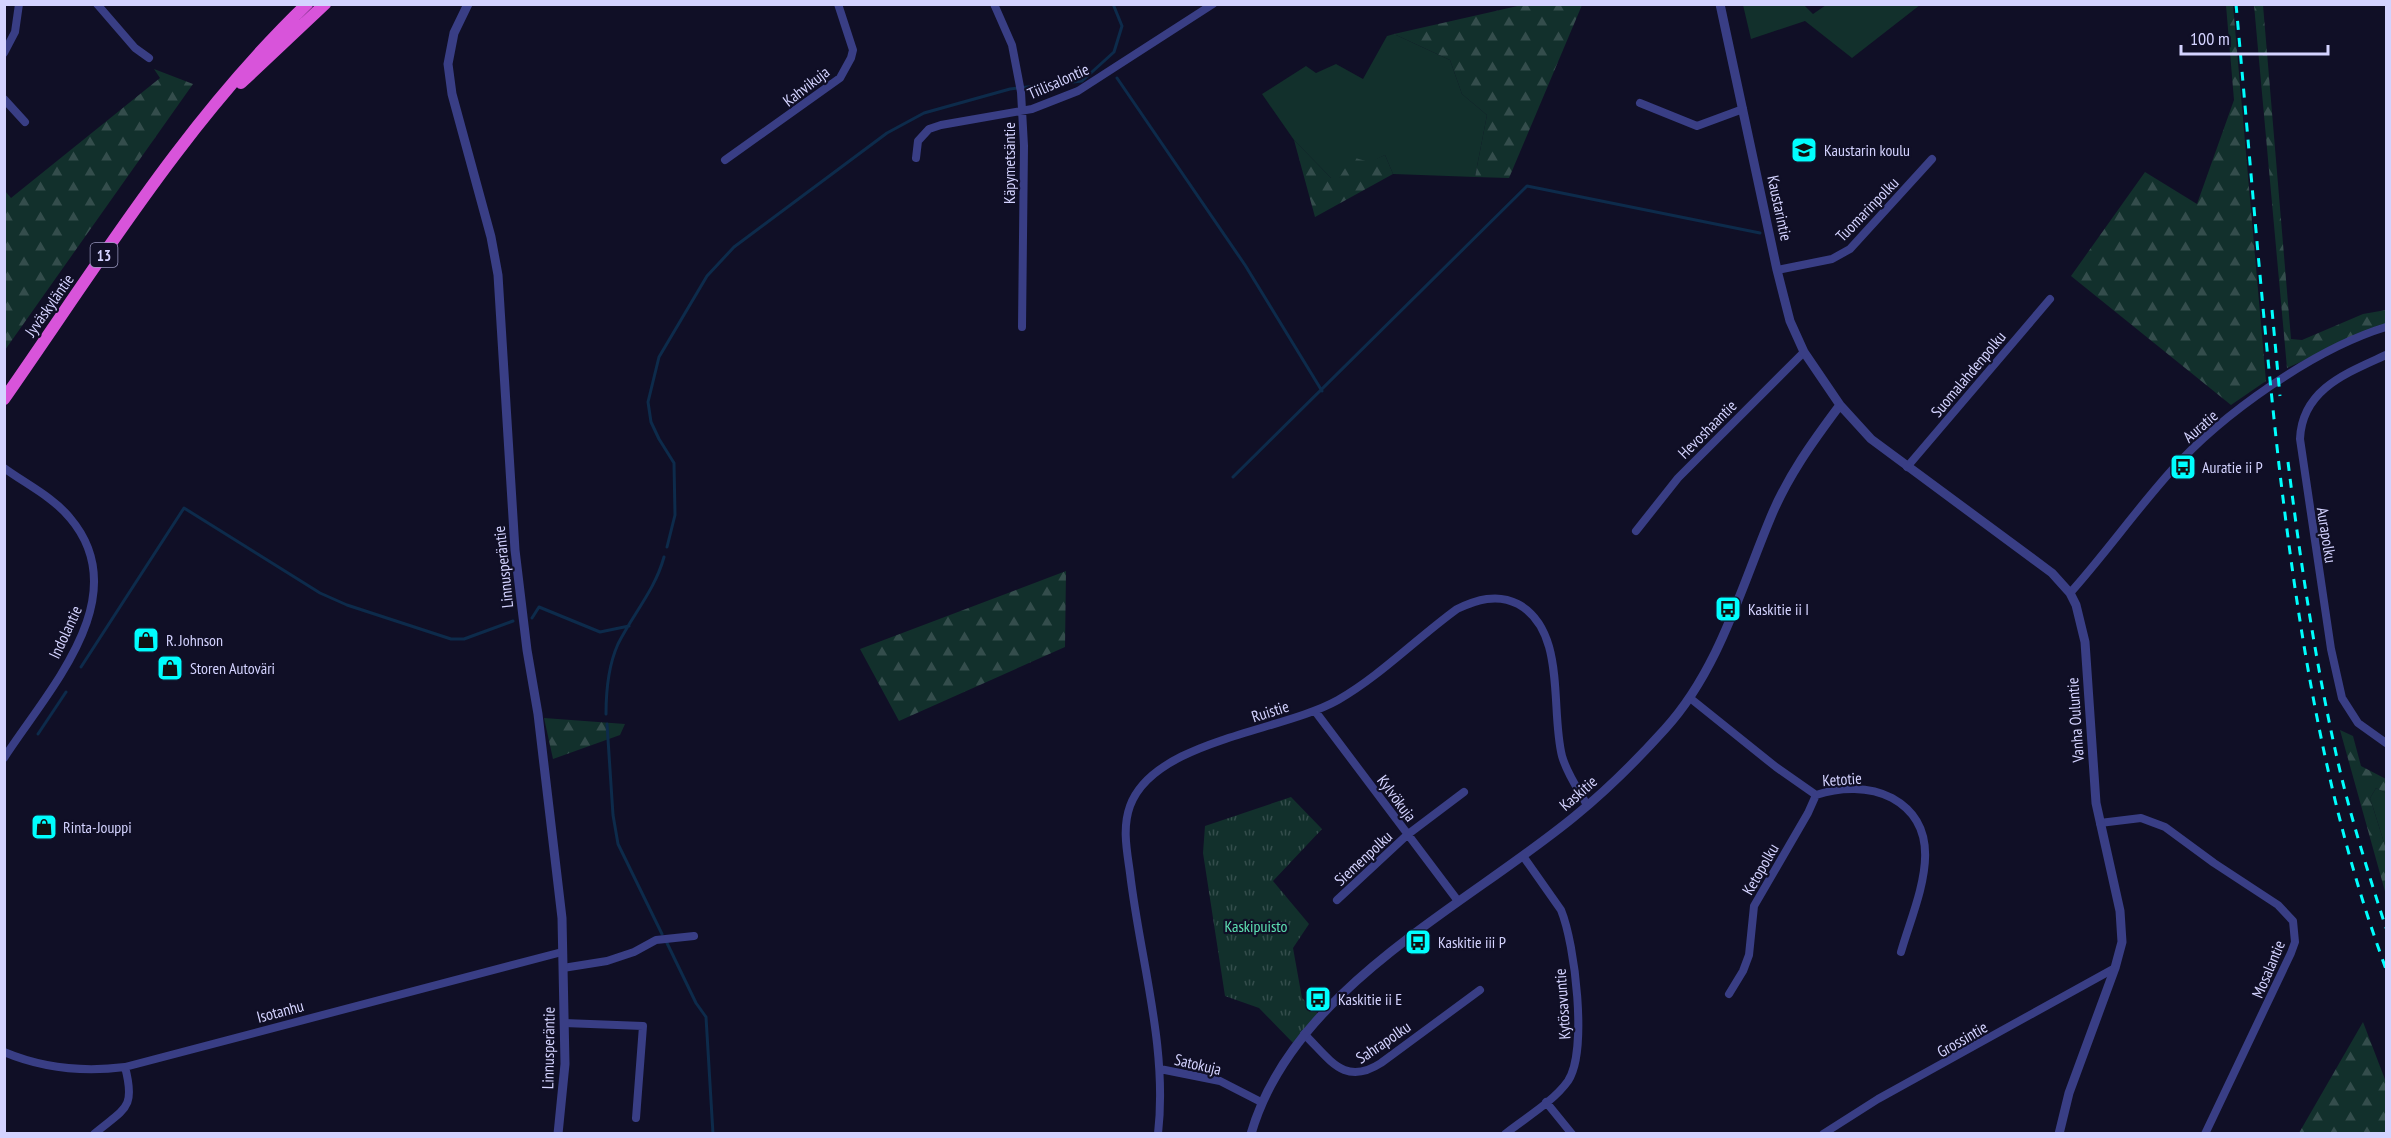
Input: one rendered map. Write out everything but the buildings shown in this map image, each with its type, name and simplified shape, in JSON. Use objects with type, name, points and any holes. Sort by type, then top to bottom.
[{"type":"highway","name":"Jyväskyläntie","points":[[4,399],[167,164],[250,61],[308,4]]},
{"type":"highway","name":"Jyväskyläntie","points":[[208,115],[325,4]]},
{"type":"street","points":[[4,53],[15,32],[19,4]]},
{"type":"street","points":[[97,4],[135,48],[149,58]]},
{"type":"street","name":"Linnusperäntie","points":[[468,4],[454,33],[448,64],[452,94],[491,237],[498,275],[515,550],[527,650],[538,714],[562,918],[565,1064],[558,1134]]},
{"type":"street","name":"Kahvikuja","points":[[725,160],[840,78],[847,67],[852,50],[838,4]]},
{"type":"street","name":"Käpymetsäntie","points":[[994,4],[1012,45],[1021,92],[1022,327]]},
{"type":"street","name":"Tiilisalontie","points":[[916,158],[918,141],[929,129],[966,119],[1022,111],[1045,105],[1085,87],[1213,4]]},
{"type":"street","name":"Kaustarintie","points":[[1720,4],[1790,321],[1804,352],[1840,405]]},
{"type":"street","points":[[4,99],[25,122]]},
{"type":"street","points":[[1640,103],[1697,126],[1743,109]]},
{"type":"street","name":"Tuomarinpolku","points":[[1777,270],[1832,259],[1850,249],[1932,159]]},
{"type":"street","name":"Suomalahdenpolku","points":[[1907,466],[2050,299]]},
{"type":"street","name":"Auratie","points":[[2070,593],[2172,470],[2215,430],[2290,374],[2322,356],[2386,327]]},
{"type":"street","name":"Hevoshaantie","points":[[1636,531],[1678,478],[1804,352]]},
{"type":"street","name":"Aurapolku","points":[[2386,355],[2339,379],[2319,393],[2302,417],[2300,439],[2331,649],[2342,698],[2350,714],[2358,723],[2386,743]]},
{"type":"street","name":"Vanha Ouluntie","points":[[1840,405],[1871,439],[2010,543],[2041,563],[2070,593],[2079,616],[2085,642],[2096,803],[2120,911],[2122,942],[2115,968],[2069,1093],[2059,1134]]},
{"type":"street","name":"Kaskitie","points":[[1251,1134],[1261,1102],[1280,1067],[1325,1008],[1458,901],[1523,855],[1587,805],[1656,738],[1690,698],[1722,640],[1786,484],[1840,405]]},
{"type":"street","name":"Indolantie","points":[[4,468],[69,516],[82,532],[89,548],[96,583],[94,599],[84,632],[4,758]]},
{"type":"street","name":"Ruistie","points":[[1158,1134],[1160,1069],[1126,845],[1126,826],[1130,806],[1153,773],[1192,752],[1315,711],[1353,689],[1457,609],[1485,598],[1500,598],[1514,602],[1533,616],[1546,635],[1551,656],[1563,757],[1587,805]]},
{"type":"street","name":"Ketotie","points":[[1690,698],[1776,767],[1816,795],[1844,789],[1883,793],[1914,814],[1923,828],[1927,862],[1900,952]]},
{"type":"street","name":"Kylvökuja","points":[[1315,711],[1458,901]]},
{"type":"street","name":"Siemenpolku","points":[[1337,900],[1407,835],[1464,792]]},
{"type":"street","name":"Ketopolku","points":[[1728,994],[1743,971],[1749,955],[1754,906],[1816,795]]},
{"type":"street","name":"Mosalantie","points":[[2100,823],[2140,818],[2165,826],[2206,857],[2278,905],[2293,921],[2295,942],[2291,953],[2205,1134]]},
{"type":"street","name":"Kytösavuntie","points":[[1504,1134],[1546,1102],[1568,1080],[1579,1051],[1569,934],[1562,910],[1523,855]]},
{"type":"street","points":[[563,968],[607,961],[656,940],[694,936]]},
{"type":"street","name":"Isotanhu","points":[[4,1052],[54,1066],[99,1069],[125,1067],[562,951]]},
{"type":"street","name":"Grossintie","points":[[1823,1134],[1870,1103],[2115,968]]},
{"type":"street","name":"Sahrapolku","points":[[1304,1034],[1347,1073],[1363,1073],[1381,1064],[1480,990]]},
{"type":"street","points":[[564,1023],[643,1026],[636,1118]]},
{"type":"street","points":[[96,1133],[126,1107],[130,1100],[132,1091],[125,1067]]},
{"type":"street","name":"Satokuja","points":[[1160,1069],[1220,1081],[1261,1102]]},
{"type":"street","points":[[1546,1102],[1572,1134]]},
{"type":"green space","points":[[1522,5],[1582,5],[1509,178],[1475,177],[1487,115],[1462,94],[1450,60],[1394,34]]},
{"type":"green space","points":[[1743,5],[1804,5],[1813,14],[1826,5],[1920,5],[1852,58],[1805,21],[1751,39]]},
{"type":"green space","points":[[2226,5],[2233,5],[2266,381],[2231,405],[2071,276],[2145,172],[2197,204],[2234,100]]},
{"type":"green space","points":[[2254,5],[2263,5],[2291,339],[2302,340],[2363,314],[2386,310],[2386,324],[2287,368]]},
{"type":"green space","points":[[1394,34],[1450,60],[1462,94],[1487,115],[1475,177],[1393,174],[1385,155],[1339,178],[1331,178],[1294,140],[1262,94],[1306,66],[1316,73],[1336,64],[1363,79],[1387,36]]},
{"type":"green space","points":[[154,69],[193,84],[5,350],[5,191],[11,198],[160,78]]},
{"type":"green space","points":[[1294,140],[1331,178],[1339,178],[1352,157],[1369,162],[1385,155],[1393,174],[1315,217]]},
{"type":"green space","points":[[1066,571],[1065,647],[899,721],[860,649]]},
{"type":"green space","points":[[544,718],[625,724],[620,735],[553,759]]},
{"type":"green space","points":[[2340,730],[2353,736],[2361,766],[2386,779],[2386,793],[2376,788],[2370,798],[2386,849],[2386,895]]},
{"type":"green space","points":[[2376,788],[2386,793],[2386,849],[2370,798]]},
{"type":"green space","name":"Kaskipuisto","points":[[1291,797],[1322,829],[1273,881],[1309,924],[1293,948],[1302,998],[1319,1015],[1295,1045],[1259,1008],[1225,996],[1203,853],[1205,826]]},
{"type":"green space","points":[[2363,1022],[2386,1082],[2386,1133],[2299,1133]]},
{"type":"waterway","points":[[667,547],[675,515],[674,463],[651,422],[648,402],[659,357],[707,276],[734,247],[887,133],[924,113],[1010,89],[1082,81],[1114,52],[1122,26],[1113,4]]},
{"type":"waterway","points":[[1117,78],[1245,265],[1322,391]]},
{"type":"waterway","points":[[1233,477],[1527,186],[1760,233]]},
{"type":"waterway","points":[[81,667],[184,508],[320,593],[347,605],[451,639],[464,639],[513,621]]},
{"type":"waterway","points":[[606,714],[612,660],[618,644],[655,580],[664,557]]},
{"type":"waterway","points":[[532,618],[539,607],[600,632],[629,626]]},
{"type":"waterway","points":[[38,734],[66,692]]},
{"type":"waterway","points":[[607,724],[613,815],[618,844],[662,934]]},
{"type":"waterway","points":[[666,941],[696,1003],[706,1017],[713,1134]]},
{"type":"railway","points":[[2236,4],[2273,408],[2296,593],[2317,720],[2331,783],[2365,908],[2386,969]]},
{"type":"railway","points":[[2272,310],[2280,396]]},
{"type":"railway","points":[[2288,462],[2308,606],[2327,713],[2352,816],[2386,928]]},
{"type":"place","name":"Kaustarin koulu","points":[[1804,150]]},
{"type":"place","name":"Auratie ii P","points":[[2183,467]]},
{"type":"place","name":"Kaskitie ii I","points":[[1728,609]]},
{"type":"place","name":"R. Johnson","points":[[146,640]]},
{"type":"place","name":"Storen Autoväri","points":[[170,668]]},
{"type":"place","name":"Rinta-Jouppi","points":[[44,827]]},
{"type":"place","name":"Kaskitie iii P","points":[[1418,942]]},
{"type":"place","name":"Kaskitie ii E","points":[[1318,999]]}]
